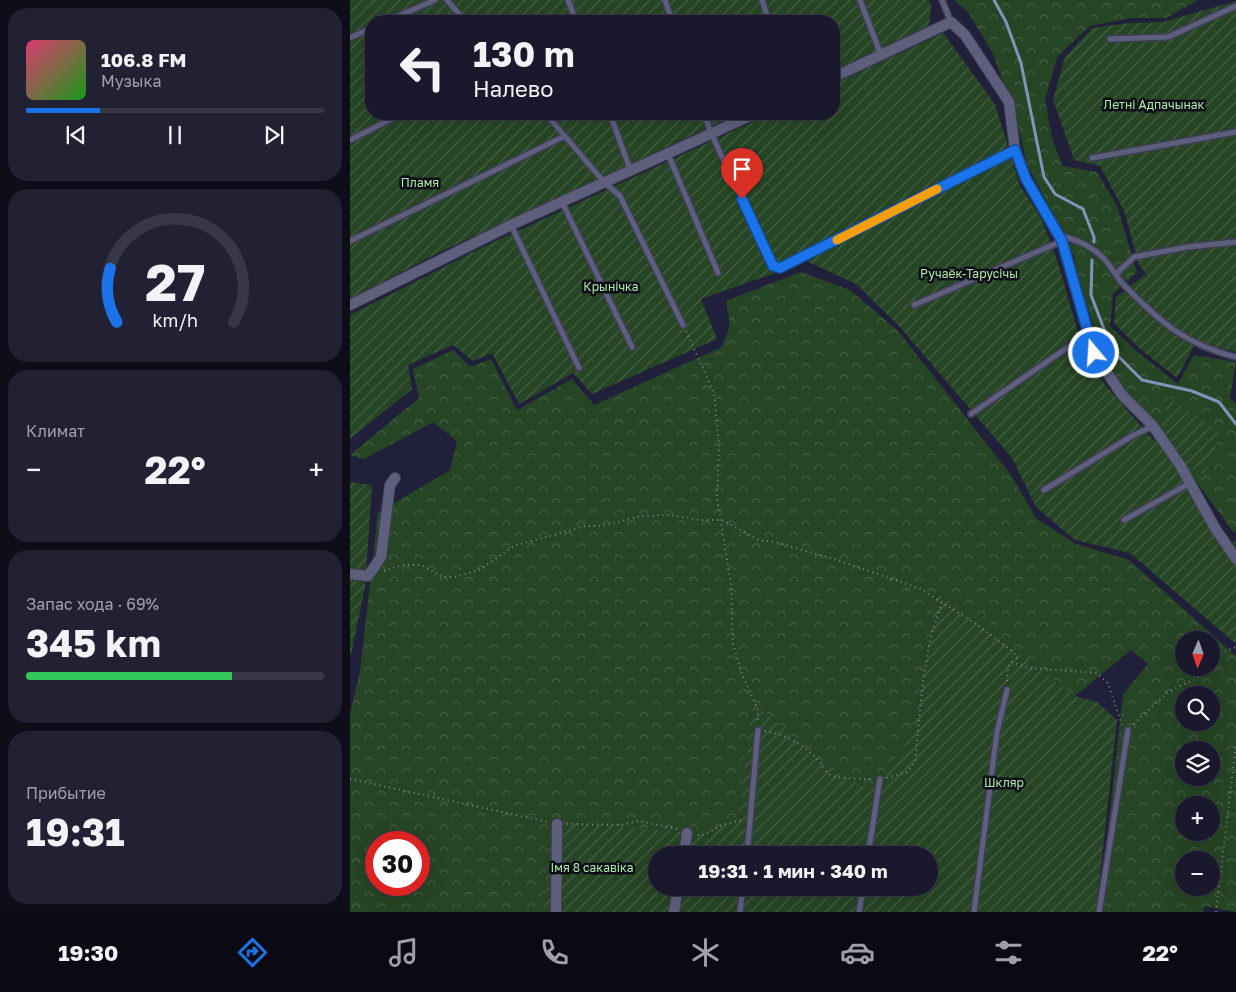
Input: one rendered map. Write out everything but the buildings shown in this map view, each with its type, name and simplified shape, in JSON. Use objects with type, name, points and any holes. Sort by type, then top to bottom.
[{"type":"street","points":[[840,74],[951,22],[965,35],[1009,102],[1015,150],[1026,179],[1061,238],[1094,353],[1108,377],[1122,395],[1153,426],[1180,465],[1215,528],[1236,558]]},
{"type":"street","points":[[350,305],[561,201],[740,120]]},
{"type":"street","points":[[350,574],[368,576],[381,557],[390,485],[395,478]]},
{"type":"street","points":[[556,912],[557,824]]},
{"type":"street","points":[[686,846],[688,833]]},
{"type":"street","points":[[674,912],[677,896]]},
{"type":"lane","points":[[401,15],[435,0]]},
{"type":"lane","points":[[447,0],[460,15]]},
{"type":"lane","points":[[568,0],[574,15]]},
{"type":"lane","points":[[665,0],[670,15]]},
{"type":"lane","points":[[762,0],[767,15]]},
{"type":"lane","points":[[860,0],[881,55]]},
{"type":"lane","points":[[942,0],[951,22]]},
{"type":"lane","points":[[1110,39],[1168,37],[1236,6]]},
{"type":"lane","points":[[350,38],[365,31]]},
{"type":"lane","points":[[350,140],[389,120]]},
{"type":"lane","points":[[551,120],[604,182],[620,196],[683,325]]},
{"type":"lane","points":[[612,120],[630,169]]},
{"type":"lane","points":[[706,120],[773,266],[780,268],[1015,150]]},
{"type":"lane","points":[[1092,158],[1236,132]]},
{"type":"lane","points":[[350,241],[565,136]]},
{"type":"lane","points":[[668,153],[718,273]]},
{"type":"lane","points":[[561,201],[632,347]]},
{"type":"lane","points":[[511,225],[579,368]]},
{"type":"lane","points":[[914,305],[1061,238],[1076,238],[1105,260],[1123,284],[1161,321],[1183,337],[1209,351],[1236,357]]},
{"type":"lane","points":[[1116,274],[1134,258],[1187,247],[1236,242]]},
{"type":"lane","points":[[971,414],[1088,334]]},
{"type":"lane","points":[[1044,490],[1132,436],[1153,426]]},
{"type":"lane","points":[[1124,520],[1190,483]]},
{"type":"lane","points":[[974,912],[997,732],[1007,690]]},
{"type":"lane","points":[[748,846],[758,730]]},
{"type":"lane","points":[[1099,912],[1128,730]]},
{"type":"lane","points":[[869,846],[880,779]]},
{"type":"lane","points":[[740,912],[742,896]]},
{"type":"lane","points":[[859,912],[862,896]]},
{"type":"path","points":[[683,325],[714,393],[719,445],[717,498],[731,584],[733,644],[742,674],[758,710],[758,730],[778,733],[798,742],[819,761],[829,774],[837,777],[880,779],[907,772],[915,762],[924,673],[930,640],[942,602]]},
{"type":"path","points":[[368,576],[402,564],[421,565],[443,576],[454,577],[479,570],[514,546],[584,526],[608,525],[642,516],[672,515],[700,520],[722,520],[759,540],[775,542],[836,560],[921,589],[1012,651],[1017,657],[1017,662]]},
{"type":"path","points":[[1220,653],[1236,647]]},
{"type":"path","points":[[1007,690],[1008,667],[1012,662],[1017,662],[1028,668],[1097,673],[1108,683],[1120,721],[1123,727],[1128,730],[1169,691],[1196,679],[1198,676]]},
{"type":"path","points":[[1216,912],[1236,744]]},
{"type":"path","points":[[350,779],[557,824],[619,825],[639,821],[702,836],[722,825],[741,821],[751,815]]},
{"type":"green space","name":"Пламя","points":[[350,0],[929,0],[931,6],[929,26],[840,67],[840,15],[365,15],[365,120],[725,120],[436,254],[350,299]]},
{"type":"green space","points":[[954,0],[1198,0],[1166,18],[1132,18],[1090,26],[1057,57],[1045,100],[1053,142],[1063,166],[1097,172],[1117,206],[1137,272],[1113,294],[1110,326],[1135,350],[1178,384],[1194,355],[1236,362],[1230,398],[1236,403],[1236,532],[1234,533],[1185,466],[1168,397],[1161,430],[1123,390],[1108,365],[1081,290],[1074,256],[1027,164],[1017,121],[994,56],[968,12]]},
{"type":"green space","name":"Летні Адпачынак","points":[[1236,1],[1236,352],[1196,342],[1177,378],[1139,348],[1114,323],[1116,297],[1146,274],[1139,265],[1124,211],[1100,166],[1074,160],[1053,100],[1065,57],[1092,28],[1130,23],[1163,22]]},
{"type":"green space","points":[[943,33],[995,104],[1020,186],[1041,218],[1058,263],[1084,353],[1102,381],[1153,440],[1161,430],[1168,397],[1221,432],[1206,474],[1186,467],[1225,550],[1236,540],[1236,644],[1130,553],[1075,540],[1036,507],[1012,458],[899,326],[856,284],[804,260],[770,275],[701,299],[717,339],[592,394],[573,373],[519,404],[492,353],[473,361],[453,345],[408,365],[412,389],[350,439],[350,315],[483,247],[757,120],[840,120],[840,81]]},
{"type":"green space","points":[[801,272],[850,290],[899,332],[1011,475],[1036,518],[1076,544],[1129,560],[1208,631],[1175,631],[1175,676],[1220,676],[1220,642],[1236,656],[1236,912],[1204,906],[1203,912],[1099,912],[1123,694],[1148,664],[1131,650],[1075,696],[937,592],[912,735],[871,792],[826,766],[753,701],[738,817],[709,834],[551,820],[543,912],[350,912],[350,714],[360,671],[378,513],[450,470],[457,441],[433,422],[364,459],[350,455],[419,398],[413,369],[453,350],[470,367],[491,359],[517,410],[572,379],[594,405],[722,347],[730,325],[726,301]]},
{"type":"green space","points":[[350,482],[372,485],[365,587],[350,659]]},
{"type":"green space","name":"Шкляр","points":[[937,592],[1075,696],[1097,702],[1117,720],[1096,912],[543,912],[551,820],[709,834],[738,817],[753,701],[826,766],[871,791],[912,735]]},
{"type":"waterway","points":[[994,0],[1006,22],[1021,63],[1044,177],[1055,194],[1083,209],[1094,237],[1094,242]]},
{"type":"waterway","points":[[1092,260],[1091,295],[1112,350],[1142,380],[1192,391],[1219,402],[1236,424]]},
{"type":"slow traffic","points":[[837,240],[937,189]]},
{"type":"route","points":[[742,199],[773,266],[780,268],[1015,150],[1026,179],[1062,241],[1094,353]]},
{"type":"park label","name":"Ручаёк-Тарусічы","points":[[969,274]]},
{"type":"park label","name":"Крынічка","points":[[611,287]]},
{"type":"park label","name":"Імя 8 сакавіка","points":[[592,868]]}]
